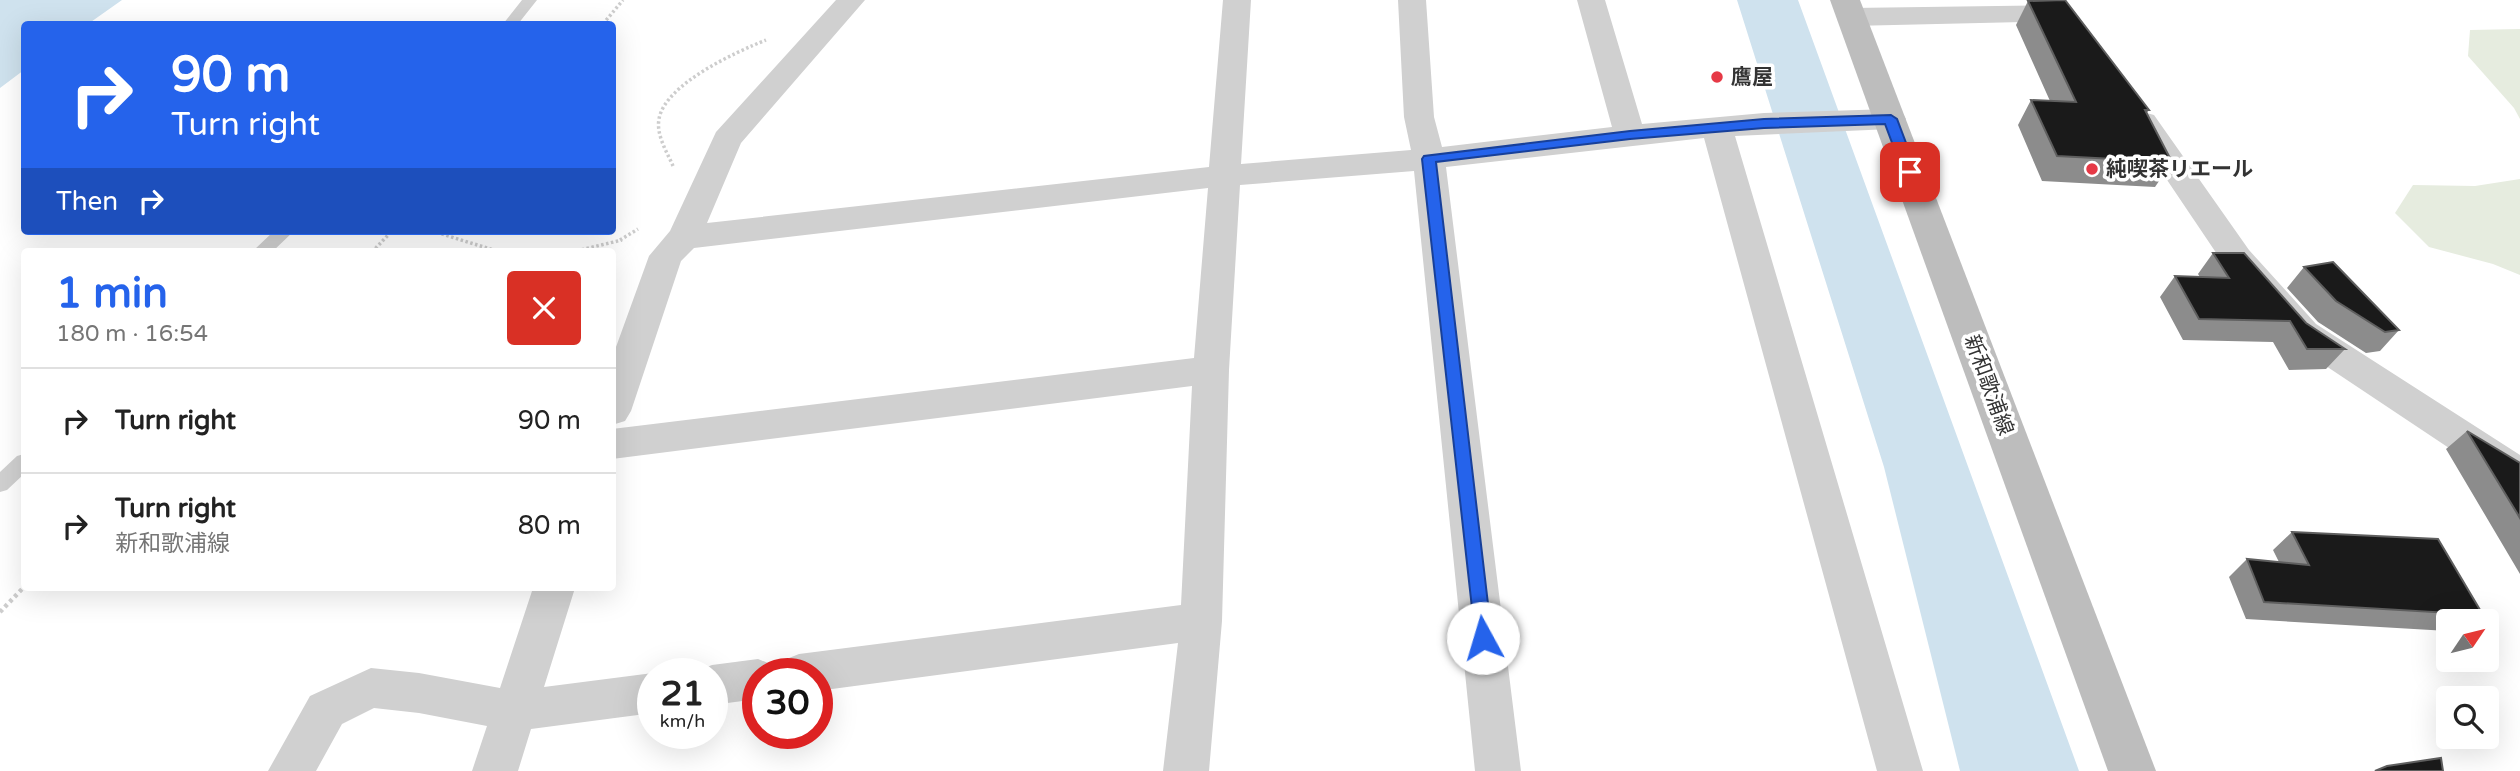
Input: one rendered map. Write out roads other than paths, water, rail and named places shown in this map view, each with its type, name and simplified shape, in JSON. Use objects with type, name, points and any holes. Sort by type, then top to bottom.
[{"type":"main road","name":"新和歌浦線","points":[[1848,9],[2132,771]]},
{"type":"street","points":[[616,400],[666,256],[684,237],[727,139],[851,0]]},
{"type":"street","points":[[1186,771],[1201,621],[1211,370],[1237,0]]},
{"type":"street","points":[[1412,0],[1419,117],[1429,159],[1498,771]]},
{"type":"street","points":[[1591,0],[1630,135]]},
{"type":"street","points":[[1848,9],[2062,16]]},
{"type":"street","points":[[2127,100],[2237,258],[2303,333],[2520,475]]},
{"type":"street","points":[[684,237],[1223,176],[1429,159],[1630,135],[1764,123],[1891,119]]},
{"type":"street","points":[[1717,128],[1900,771]]},
{"type":"street","points":[[616,444],[1211,370]]},
{"type":"street","points":[[495,771],[553,591]]},
{"type":"street","points":[[833,670],[1201,621]]},
{"type":"street","points":[[291,771],[326,710],[370,688],[419,693],[514,711],[637,695]]},
{"type":"lane","points":[[512,21],[530,0]]},
{"type":"lane","points":[[266,248],[280,235]]},
{"type":"lane","points":[[0,484],[21,465]]},
{"type":"water","points":[[0,0],[122,0],[92,21],[21,21],[21,72],[0,88]]},
{"type":"water","points":[[1737,0],[1798,0],[2079,771],[1960,771],[1884,467]]},
{"type":"place","name":"鷹屋","points":[[1717,77]]},
{"type":"place","name":"純喫茶リエール","points":[[2092,169]]}]
